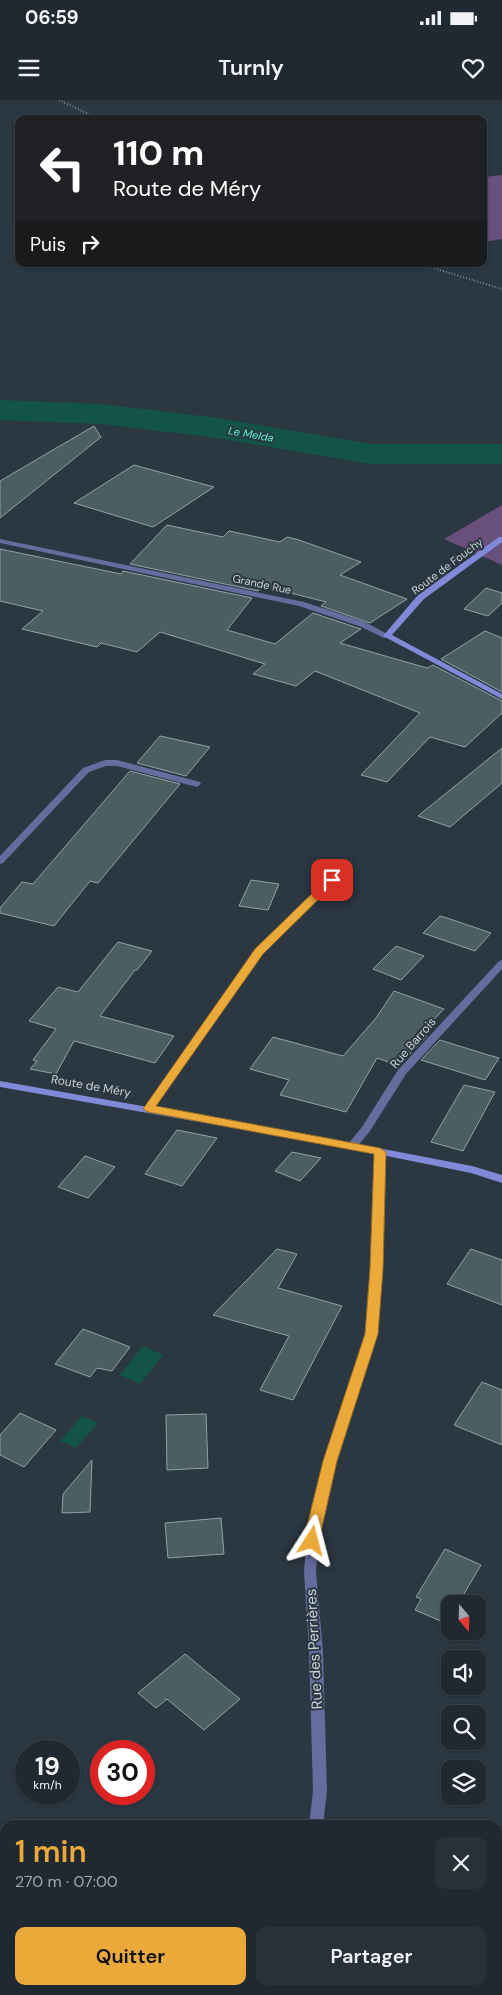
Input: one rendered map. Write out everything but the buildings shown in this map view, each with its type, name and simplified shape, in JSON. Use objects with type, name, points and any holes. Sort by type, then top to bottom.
[{"type":"street","name":"Route de Fouchy","points":[[387,636],[421,598],[502,539]]},
{"type":"street","name":"Grande Rue","points":[[0,541],[301,604],[362,624],[502,697]]},
{"type":"street","points":[[0,861],[86,770],[105,763],[117,763],[197,784]]},
{"type":"street","points":[[148,1109],[259,951],[332,880]]},
{"type":"street","name":"Rue Barrois","points":[[352,1146],[366,1129],[402,1072],[502,963]]},
{"type":"street","name":"Route de Méry","points":[[0,1084],[352,1146],[472,1170],[502,1179]]},
{"type":"street","name":"Rue des Perrières","points":[[317,1820],[320,1791],[316,1652],[310,1570],[314,1526],[330,1461],[371,1334],[376,1269],[380,1152]]},
{"type":"path","points":[[59,100],[91,115]]},
{"type":"path","points":[[429,267],[502,290]]},
{"type":"shaded area","points":[[502,175],[502,239],[487,242],[487,177]]},
{"type":"shaded area","points":[[502,505],[502,565],[444,539]]},
{"type":"shaded area","points":[[143,1346],[163,1355],[140,1384],[120,1375]]},
{"type":"shaded area","points":[[82,1416],[98,1423],[76,1448],[60,1441]]},
{"type":"waterway","name":"Le Melda","points":[[0,410],[101,414],[218,428],[370,454],[502,454]]},
{"type":"route","points":[[312,1541],[330,1461],[371,1334],[376,1269],[380,1152],[148,1109],[259,951],[332,880]]}]
